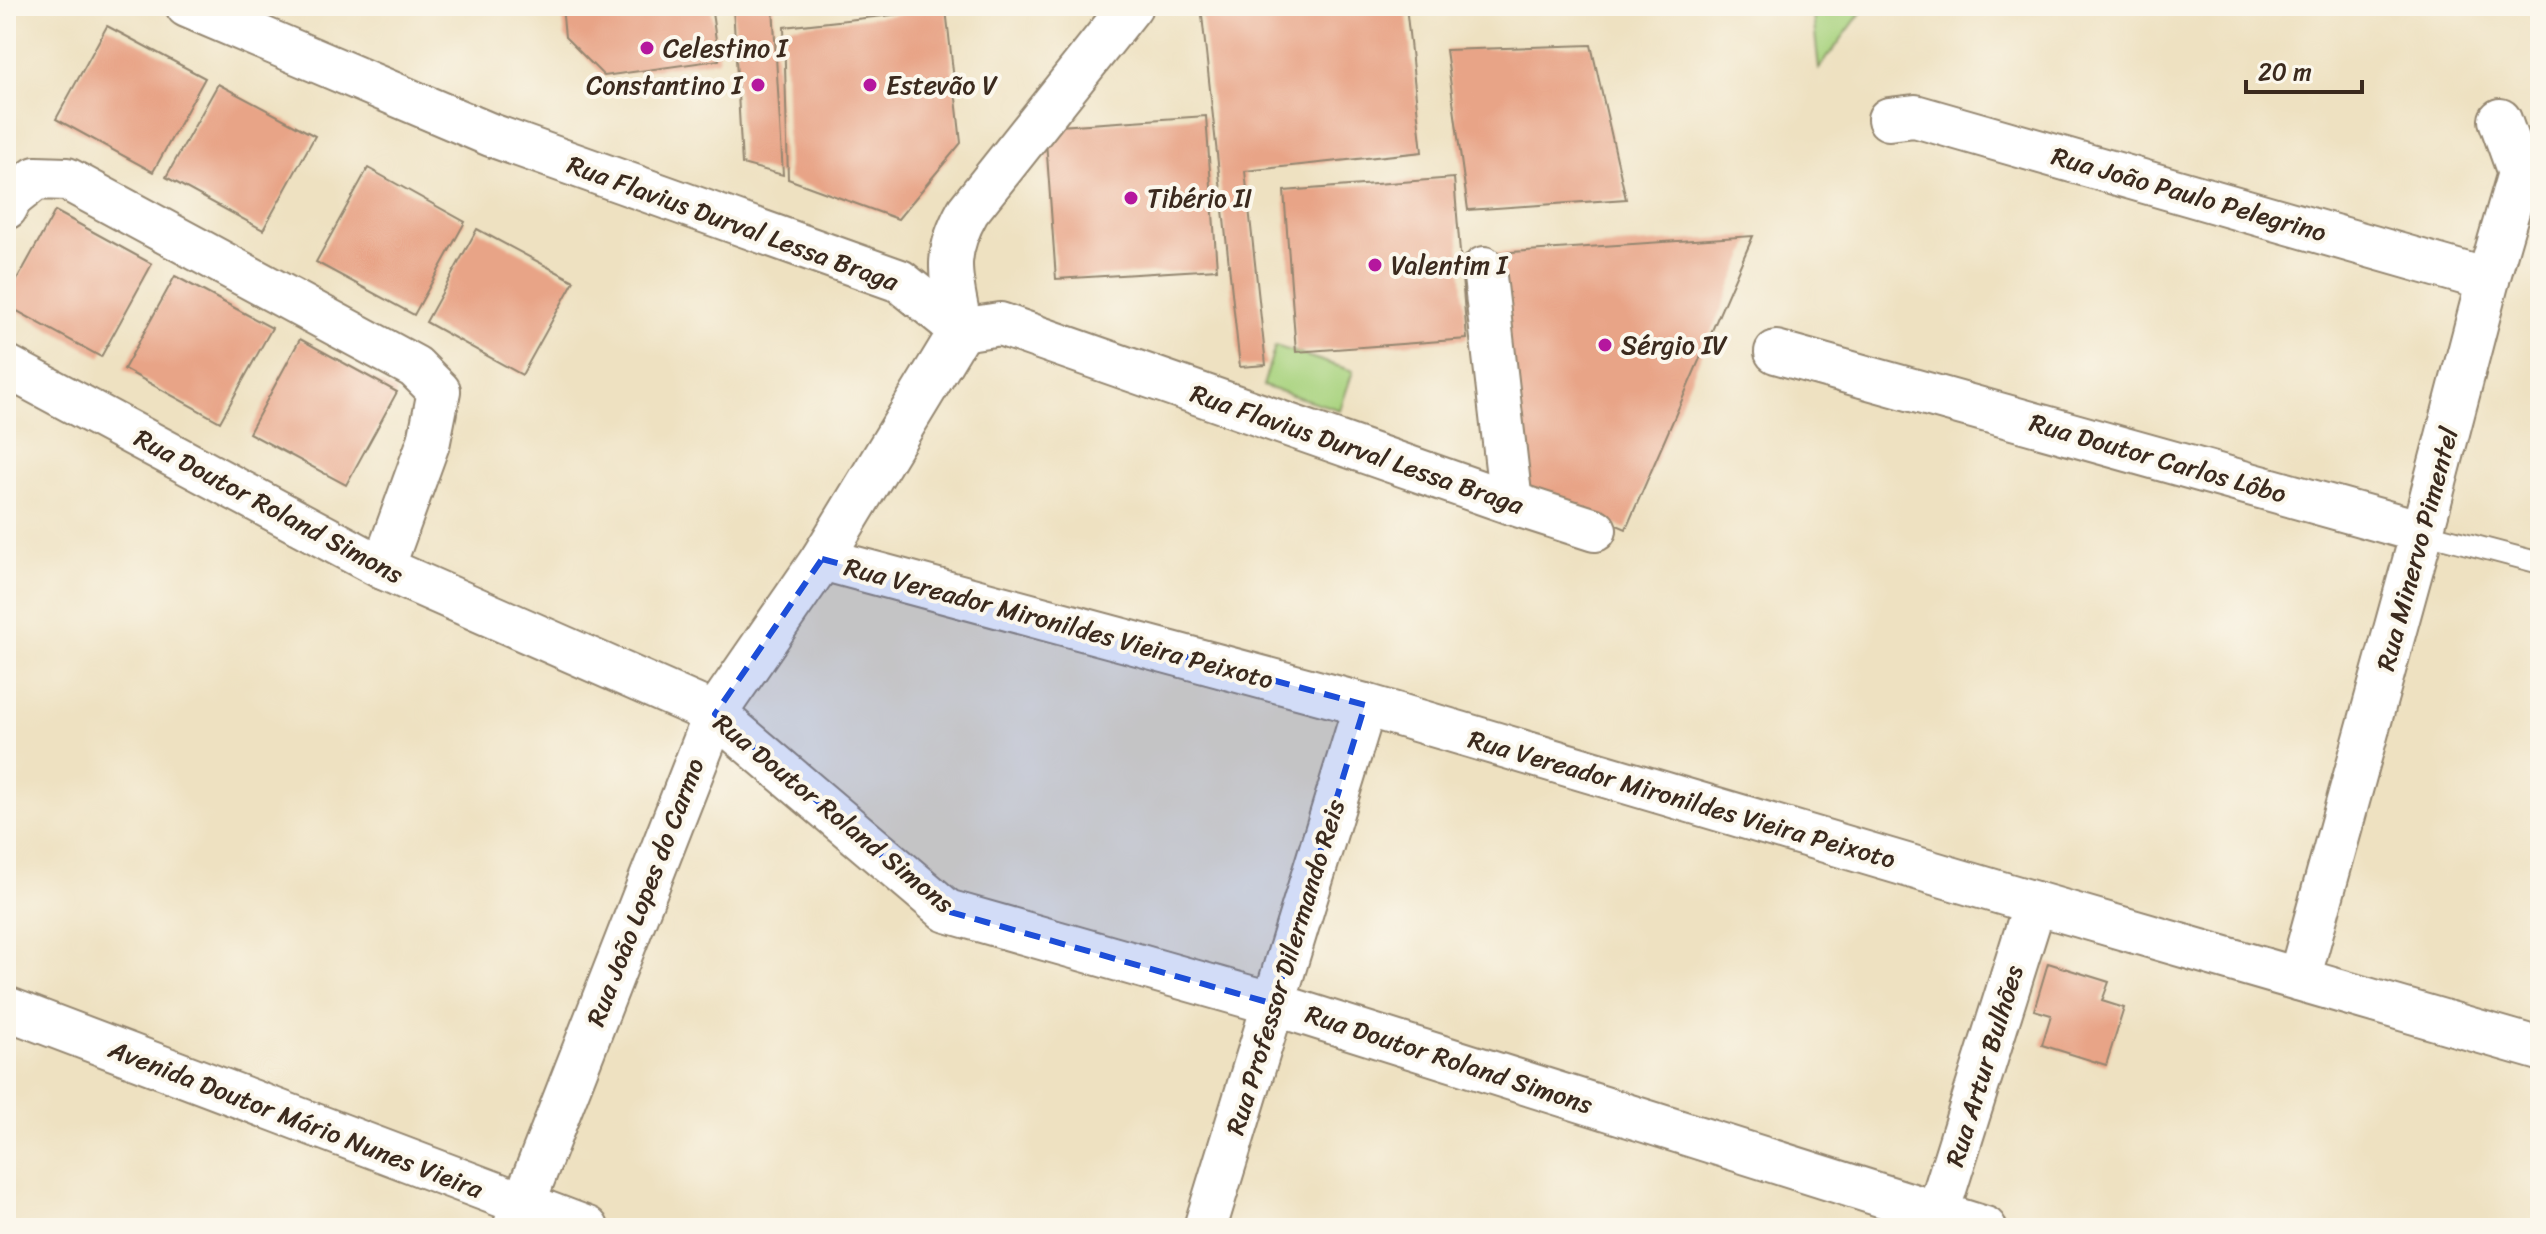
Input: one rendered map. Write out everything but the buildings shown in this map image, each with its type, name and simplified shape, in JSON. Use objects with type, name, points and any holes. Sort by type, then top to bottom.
[{"type":"street","name":"Rua Flavius Durval Lessa Braga","points":[[187,6],[491,135],[900,281],[961,330],[1000,324],[1595,530]]},
{"type":"street","points":[[961,330],[951,274],[954,237],[968,211],[1131,6]]},
{"type":"street","name":"Rua João Paulo Pelegrino","points":[[1889,119],[1915,116],[2488,280]]},
{"type":"street","name":"Rua Minervo Pimentel","points":[[2299,979],[2519,173],[2500,120]]},
{"type":"street","points":[[6,208],[11,198],[36,178],[67,179],[415,367],[439,391],[429,441],[383,568]]},
{"type":"street","points":[[1484,268],[1511,503]]},
{"type":"street","name":"Rua João Lopes do Carmo","points":[[518,1216],[715,714],[822,559],[961,330]]},
{"type":"street","name":"Rua Doutor Carlos Lôbo","points":[[1776,352],[2422,532]]},
{"type":"street","name":"Rua Doutor Roland Simons","points":[[6,366],[383,568],[715,714],[947,911],[1274,1004],[1936,1221],[1985,1228]]},
{"type":"street","name":"Rua Vereador Mironildes Vieira Peixoto","points":[[822,559],[1365,705],[2540,1049]]},
{"type":"street","name":"Rua Professor Dilermando Reis","points":[[1205,1228],[1365,705]]},
{"type":"street","name":"Rua Artur Bulhões","points":[[1936,1221],[2035,903]]},
{"type":"street","name":"Avenida Doutor Mário Nunes Vieira","points":[[6,1008],[518,1216],[587,1228]]},
{"type":"lane","name":"Rua Doutor Carlos Lôbo","points":[[2422,532],[2540,563]]},
{"type":"highlighted area","points":[[822,559],[1365,705],[1274,1004],[947,911],[715,714]]},
{"type":"green space","points":[[1812,6],[1866,6],[1819,69]]},
{"type":"green space","points":[[1275,346],[1353,371],[1340,410],[1263,386]]},
{"type":"place","name":"Celestino I","points":[[647,48]]},
{"type":"place","name":"Constantino I","points":[[758,85]]},
{"type":"place","name":"Estevão V","points":[[870,85]]},
{"type":"place","name":"Tibério II","points":[[1131,198]]},
{"type":"place","name":"Valentim I","points":[[1375,265]]},
{"type":"place","name":"Sérgio IV","points":[[1605,345]]}]
